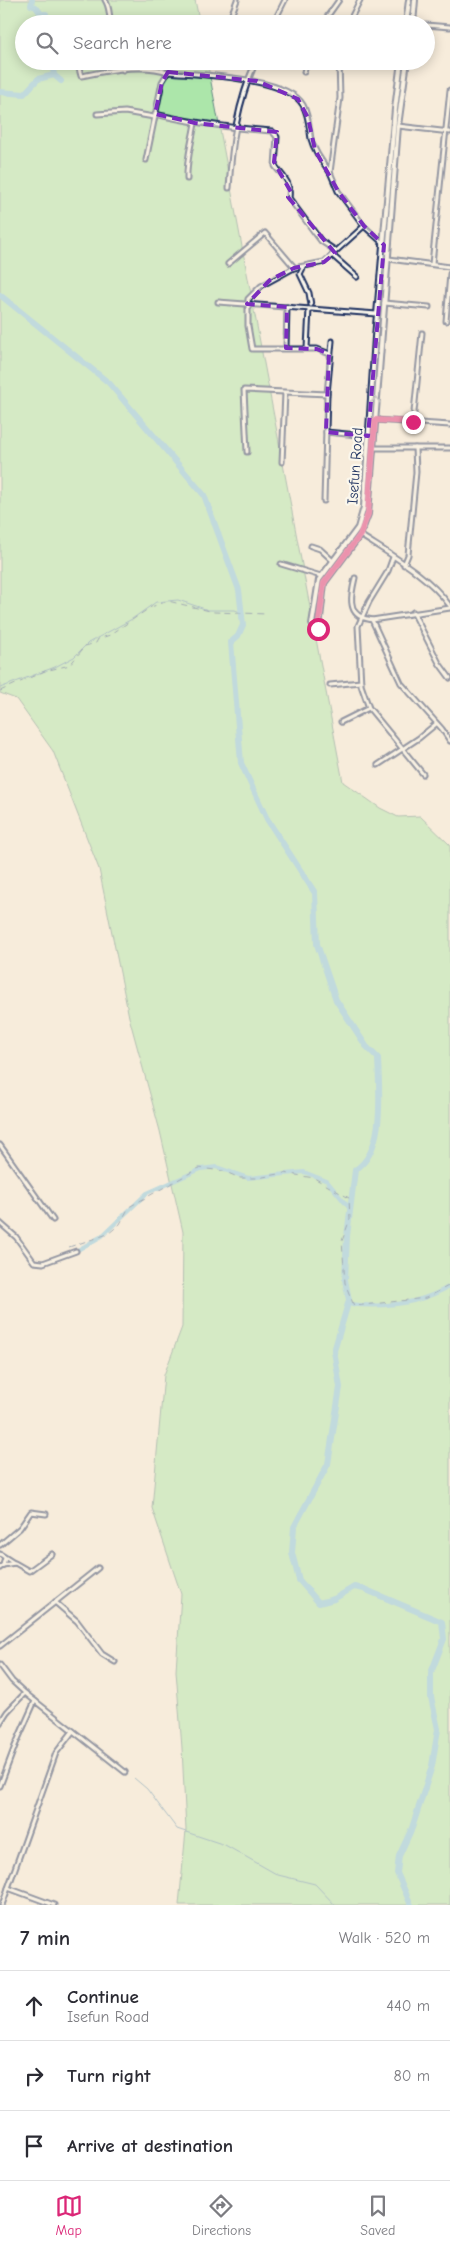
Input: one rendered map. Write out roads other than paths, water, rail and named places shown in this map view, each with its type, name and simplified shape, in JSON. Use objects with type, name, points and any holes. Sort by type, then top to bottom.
[{"type":"street","points":[[105,0],[110,9],[110,15]]},
{"type":"street","points":[[231,15],[236,0]]},
{"type":"street","points":[[278,15],[285,0]]},
{"type":"street","points":[[328,15],[339,0]]},
{"type":"street","points":[[352,15],[360,0]]},
{"type":"street","points":[[407,15],[409,0]]},
{"type":"street","points":[[414,15],[415,0]]},
{"type":"street","points":[[435,25],[450,26]]},
{"type":"street","points":[[79,70],[81,76],[123,70]]},
{"type":"street","points":[[162,70],[274,85],[301,102],[308,118],[312,141],[320,159],[330,172],[338,191],[364,226],[384,244]]},
{"type":"street","points":[[229,188],[235,126],[247,81],[252,70]]},
{"type":"street","points":[[330,172],[340,98],[340,70]]},
{"type":"street","name":"Isefun Road","points":[[400,70],[377,314],[364,507],[358,528],[321,576],[317,586],[312,624],[315,630],[319,627],[324,583],[360,535],[368,514],[398,126],[406,70]]},
{"type":"street","points":[[146,160],[162,82],[168,72]]},
{"type":"street","points":[[432,264],[450,90]]},
{"type":"street","points":[[97,114],[125,112],[154,115],[195,123],[272,131],[277,137],[275,166],[287,181],[291,191],[289,198],[321,241],[336,251]]},
{"type":"street","points":[[187,179],[186,163],[195,123]]},
{"type":"street","points":[[398,126],[450,132]]},
{"type":"street","points":[[330,354],[317,348],[252,348],[247,304],[250,296],[261,286],[294,268],[324,262],[364,226]]},
{"type":"street","points":[[228,264],[264,233],[294,268]]},
{"type":"street","points":[[332,255],[357,277]]},
{"type":"street","points":[[389,259],[450,266]]},
{"type":"street","points":[[303,267],[300,274],[309,293],[310,307],[307,348]]},
{"type":"street","points":[[446,321],[450,274]]},
{"type":"street","points":[[218,302],[287,308],[310,307],[377,314]]},
{"type":"street","points":[[384,303],[429,307]]},
{"type":"street","points":[[286,348],[287,308]]},
{"type":"street","points":[[413,422],[422,333]]},
{"type":"street","points":[[324,501],[327,394],[332,341]]},
{"type":"street","points":[[247,452],[244,390],[327,394]]},
{"type":"street","points":[[282,462],[285,393]]},
{"type":"street","points":[[375,420],[450,425]]},
{"type":"street","points":[[326,432],[368,436]]},
{"type":"street","points":[[373,448],[450,448]]},
{"type":"street","points":[[404,565],[408,556],[416,472],[415,448]]},
{"type":"street","points":[[365,482],[371,482]]},
{"type":"street","points":[[355,578],[352,605],[354,610],[364,618],[372,620],[450,607],[443,596],[414,571],[360,535]]},
{"type":"street","points":[[311,546],[320,549],[333,560]]},
{"type":"street","points":[[393,557],[388,571],[369,602],[364,618],[358,626],[361,682],[369,708],[423,774]]},
{"type":"street","points":[[280,564],[321,576]]},
{"type":"street","points":[[413,612],[439,663],[450,678]]},
{"type":"street","points":[[372,620],[401,683],[450,741]]},
{"type":"street","points":[[330,685],[361,682]]},
{"type":"street","points":[[341,722],[369,708]]},
{"type":"street","points":[[378,764],[426,733],[436,724]]},
{"type":"street","points":[[0,1145],[20,1176],[33,1189],[53,1220]]},
{"type":"street","points":[[0,1223],[16,1236],[34,1262],[43,1263],[76,1251]]},
{"type":"street","points":[[0,1545],[20,1528],[31,1512],[46,1514]]},
{"type":"street","points":[[5,1532],[5,1539]]},
{"type":"street","points":[[0,1554],[30,1571],[52,1554]]},
{"type":"street","points":[[4,1565],[5,1557]]},
{"type":"street","points":[[0,1568],[4,1565],[15,1564]]},
{"type":"street","points":[[0,1646],[98,1568]]},
{"type":"street","points":[[55,1602],[77,1622],[102,1654],[115,1662]]},
{"type":"street","points":[[0,1665],[12,1681],[25,1693],[125,1772]]},
{"type":"street","points":[[0,1723],[7,1712],[25,1693]]},
{"type":"street","points":[[0,1786],[14,1746],[35,1700]]},
{"type":"street","points":[[2,1905],[56,1753],[73,1731]]},
{"type":"street","points":[[8,1888],[54,1905]]},
{"type":"waterway","points":[[32,0],[31,5],[36,7],[41,14],[46,15]]},
{"type":"waterway","points":[[53,70],[54,75],[61,81]]},
{"type":"waterway","points":[[0,92],[24,94],[38,79],[54,75]]},
{"type":"waterway","points":[[0,295],[109,383],[204,495],[239,590],[243,625],[238,636],[231,642],[241,763],[267,819],[315,893],[317,944],[336,1000],[366,1046],[378,1058],[379,1103],[376,1135],[372,1149],[365,1161],[355,1170],[347,1236],[345,1280],[349,1300],[334,1351],[340,1387],[328,1464],[294,1527],[292,1553],[299,1580],[319,1603],[334,1599],[354,1587],[364,1589],[442,1622],[444,1639],[431,1673],[431,1697],[438,1729],[432,1766],[412,1828],[399,1856],[397,1873],[411,1905]]},
{"type":"waterway","points":[[0,688],[55,667],[74,657],[88,643],[132,619],[156,602],[178,600],[208,610],[235,610],[242,613]]},
{"type":"waterway","points":[[76,1251],[102,1236],[147,1193],[201,1169],[216,1167],[248,1178],[304,1172],[327,1181],[350,1209]]},
{"type":"waterway","points":[[348,1304],[388,1305],[414,1301],[450,1286]]},
{"type":"waterway","points":[[134,1778],[147,1789],[177,1829],[225,1845],[278,1875],[315,1884],[335,1905]]}]
